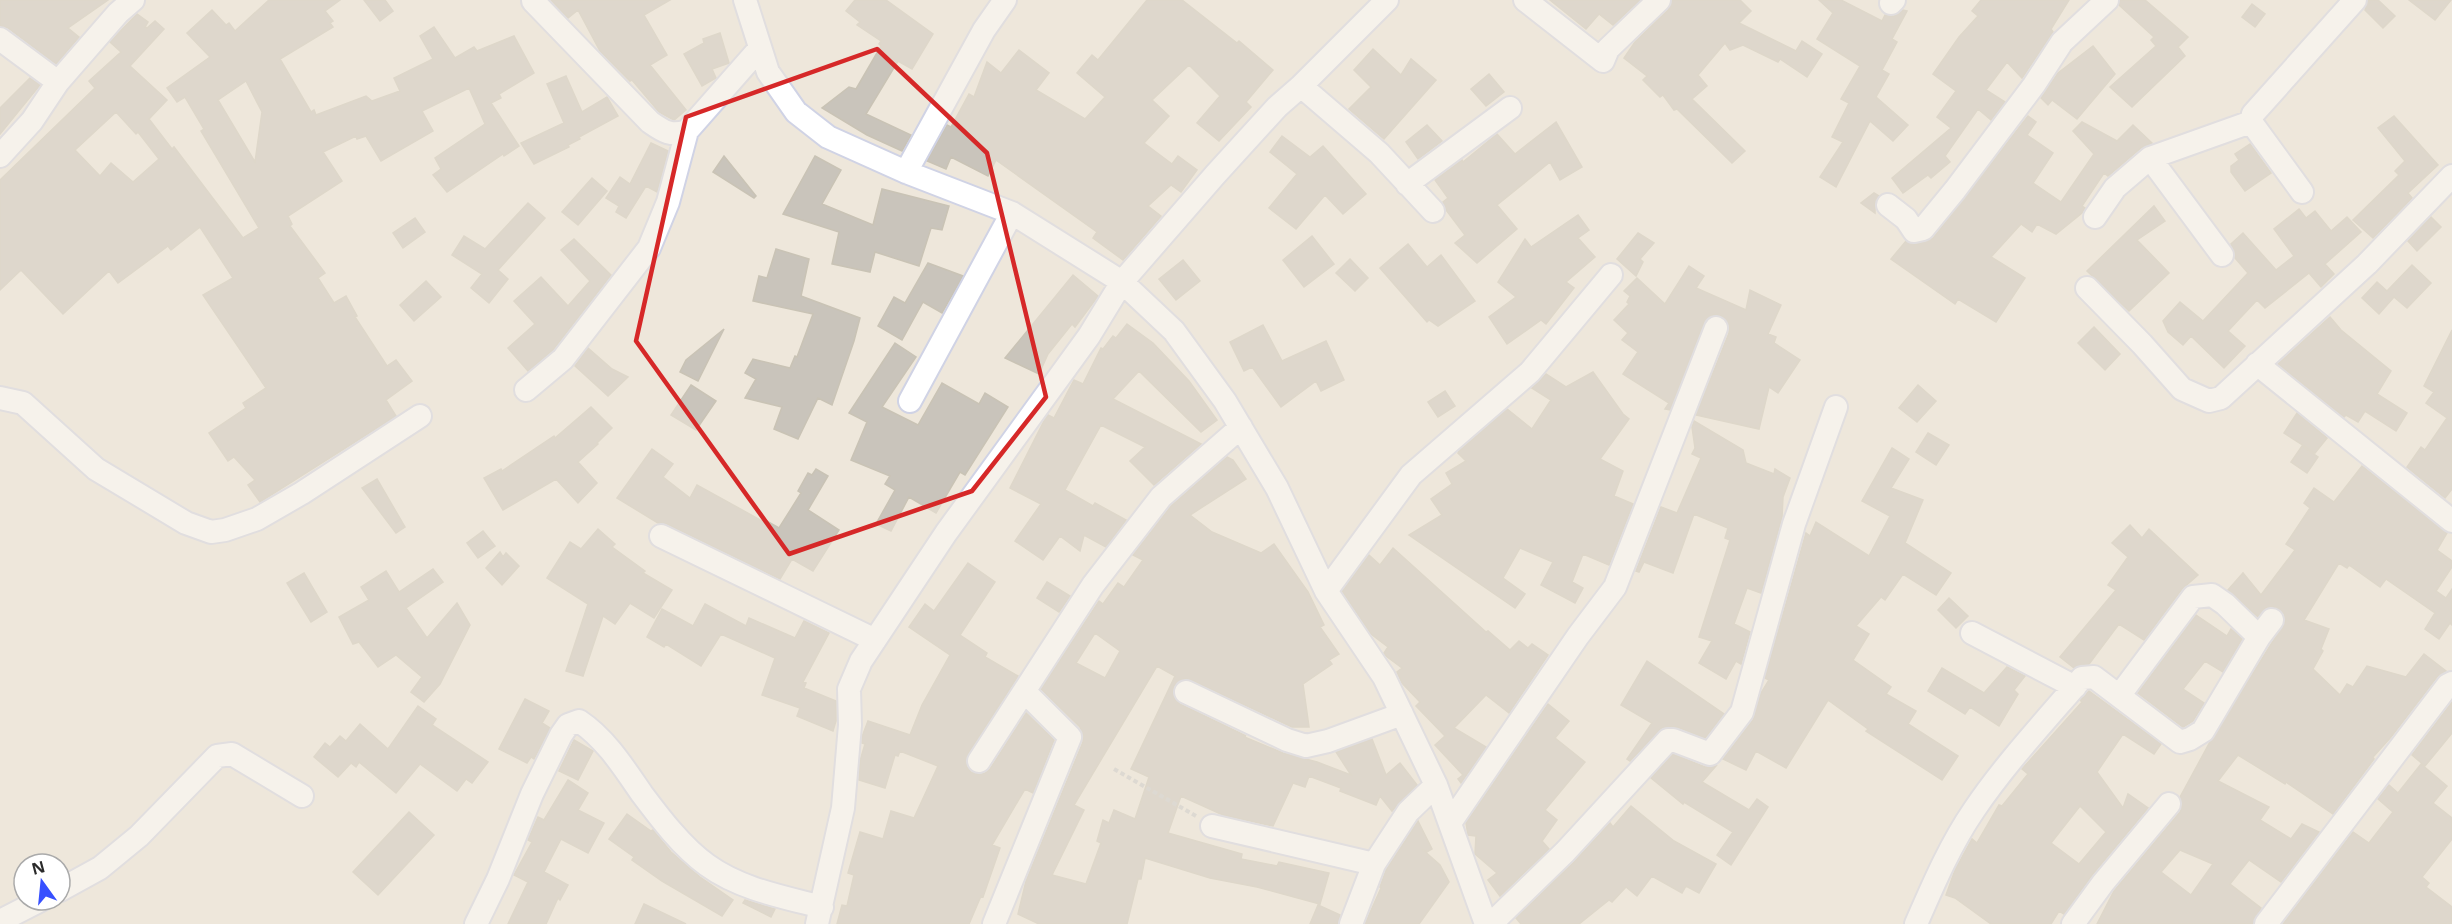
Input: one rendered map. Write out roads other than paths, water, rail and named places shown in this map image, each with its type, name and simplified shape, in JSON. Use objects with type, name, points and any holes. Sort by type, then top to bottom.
[{"type":"street","points":[[0,156],[32,121],[58,82],[118,13],[133,0]]},
{"type":"street","points":[[745,0],[768,72],[796,112],[828,137],[906,172],[1012,213],[1122,282],[1174,331],[1225,401],[1277,488],[1326,591],[1384,677],[1436,785],[1486,924]]},
{"type":"street","points":[[906,172],[984,30],[1005,0]]},
{"type":"street","points":[[476,924],[498,879],[532,794],[561,735],[568,725],[579,722],[606,746],[677,836],[706,864],[731,878],[820,916],[843,808],[849,725],[849,689],[861,661],[946,533],[1089,336],[1122,282],[1277,107],[1387,0]]},
{"type":"street","points":[[1525,0],[1603,61],[1608,49],[1659,0]]},
{"type":"street","points":[[1888,205],[1906,219],[1914,231],[1923,229],[2034,85],[2062,42],[2107,0]]},
{"type":"street","points":[[2302,192],[2252,122],[2253,114],[2355,0]]},
{"type":"street","points":[[533,1],[650,122],[663,131],[676,135],[687,130],[760,48]]},
{"type":"street","points":[[0,39],[58,82]]},
{"type":"street","points":[[1301,86],[1379,153],[1433,211]]},
{"type":"street","points":[[1407,184],[1510,108]]},
{"type":"street","points":[[2095,217],[2115,188],[2150,158],[2252,122]]},
{"type":"street","points":[[526,390],[562,359],[649,248],[668,202],[687,130]]},
{"type":"street","points":[[2150,158],[2222,255]]},
{"type":"street","points":[[2087,288],[2182,389],[2209,401],[2221,398],[2367,264],[2452,176]]},
{"type":"street","points":[[910,400],[1012,213]]},
{"type":"street","points":[[1326,591],[1411,475],[1530,372],[1611,275]]},
{"type":"street","points":[[1450,823],[1578,636],[1615,587],[1716,328]]},
{"type":"street","points":[[2257,364],[2452,520]]},
{"type":"street","points":[[0,398],[23,403],[96,469],[186,523],[212,532],[257,519],[302,493],[420,416]]},
{"type":"street","points":[[1491,924],[1579,837],[1668,740],[1710,754],[1742,712],[1794,524],[1836,407]]},
{"type":"street","points":[[979,761],[1093,585],[1161,497],[1240,427]]},
{"type":"street","points":[[662,536],[875,640]]},
{"type":"street","points":[[1916,924],[1936,876],[1974,809],[2044,721],[2082,678],[2094,677],[2119,696],[2180,742],[2204,731],[2265,628],[2212,595],[2193,597],[2119,696]]},
{"type":"street","points":[[1972,633],[2074,687]]},
{"type":"street","points":[[2266,924],[2448,685],[2452,683]]},
{"type":"street","points":[[994,924],[1070,737],[1025,692]]},
{"type":"street","points":[[1186,692],[1287,740],[1306,746],[1328,741],[1402,714]]},
{"type":"street","points":[[72,883],[100,868],[140,836],[217,756],[232,754],[302,796]]},
{"type":"street","points":[[1351,924],[1374,864],[1408,812],[1436,785]]},
{"type":"street","points":[[2073,924],[2103,883],[2169,804]]},
{"type":"street","points":[[1212,826],[1374,864]]},
{"type":"street","points":[[0,921],[18,912]]}]
